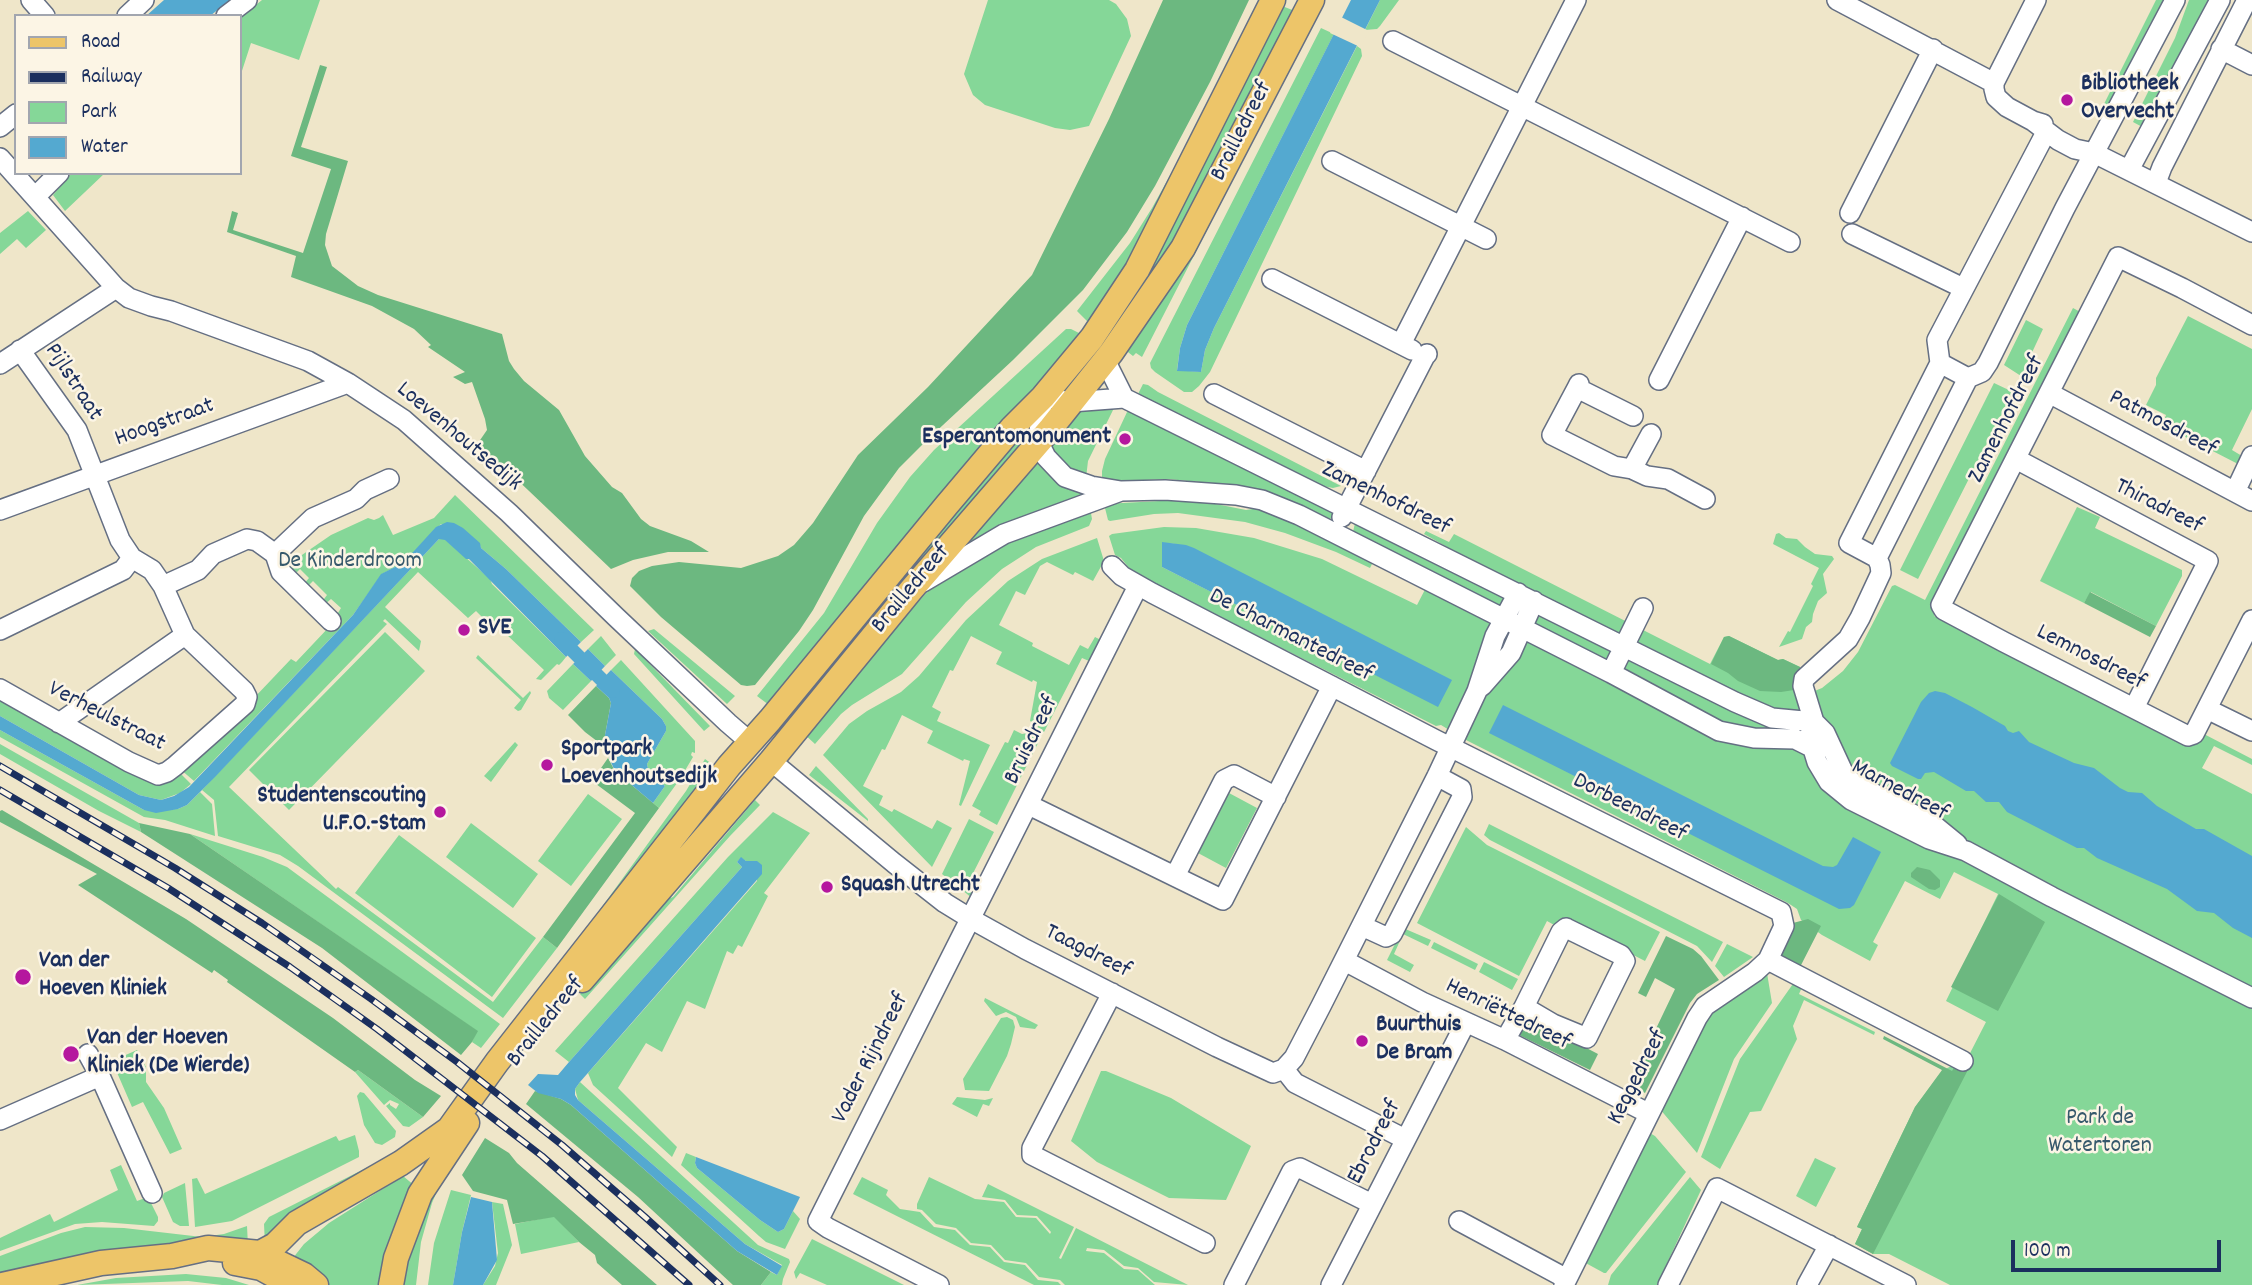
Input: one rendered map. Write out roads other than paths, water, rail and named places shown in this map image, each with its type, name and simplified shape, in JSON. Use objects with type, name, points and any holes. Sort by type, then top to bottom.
[{"type":"main road","name":"Brailledreef","points":[[451,1134],[497,1062],[729,766],[946,506],[1092,338],[1137,270],[1273,0]]},
{"type":"main road","name":"Brailledreef","points":[[451,1134],[771,761],[1105,360],[1183,248],[1312,0]]},
{"type":"main road","points":[[750,742],[771,761]]},
{"type":"main road","points":[[2,1285],[101,1263],[172,1256],[260,1253],[275,1245],[297,1223],[451,1134]]},
{"type":"main road","points":[[390,1284],[396,1258],[420,1194],[451,1134]]},
{"type":"main road","points":[[280,1280],[304,1231],[320,1211]]},
{"type":"main road","points":[[260,1253],[280,1280]]},
{"type":"main road","points":[[209,1255],[261,1268],[280,1280],[304,1275],[316,1285]]},
{"type":"street","points":[[31,0],[43,14]]},
{"type":"street","points":[[129,14],[144,0]]},
{"type":"street","points":[[229,14],[247,0]]},
{"type":"street","points":[[1401,344],[1576,0]]},
{"type":"street","points":[[1837,0],[1994,83]]},
{"type":"street","points":[[2036,0],[1994,83],[1996,97],[2038,130],[2058,141],[2075,149],[2094,153],[2252,232]]},
{"type":"street","name":"Zamenhofdreef","points":[[1124,398],[1754,710],[1772,718],[1814,722],[1803,686],[1804,679],[1848,639],[1881,573],[1877,558],[1968,378],[1982,372],[1988,363],[2175,0]]},
{"type":"street","points":[[2129,170],[2220,0]]},
{"type":"street","points":[[2156,183],[2247,0]]},
{"type":"street","points":[[1393,41],[1790,242]]},
{"type":"street","points":[[1850,213],[1933,49]]},
{"type":"street","points":[[2221,49],[2252,65]]},
{"type":"street","points":[[0,127],[14,116]]},
{"type":"street","points":[[1877,558],[1849,543],[1940,363],[1937,340],[2038,130]]},
{"type":"street","points":[[1332,161],[1486,239]]},
{"type":"street","name":"Loevenhoutsedijk","points":[[16,175],[116,288],[129,298],[308,361],[348,383],[404,420],[491,496],[750,742]]},
{"type":"street","points":[[36,196],[57,175]]},
{"type":"street","points":[[1659,380],[1742,218]]},
{"type":"street","points":[[1852,234],[1963,288]]},
{"type":"street","name":"Zamenhofdreef","points":[[1941,605],[2118,257],[2252,325]]},
{"type":"street","points":[[1272,279],[1426,355],[1335,532]]},
{"type":"street","points":[[0,364],[116,288]]},
{"type":"street","name":"Pijlstraat","points":[[20,350],[77,430],[120,540],[132,558]]},
{"type":"street","points":[[1038,441],[1043,397],[1072,402],[1124,398],[1105,360]]},
{"type":"street","points":[[1940,363],[1968,378]]},
{"type":"street","name":"Hoogstraat","points":[[0,510],[348,383]]},
{"type":"street","points":[[1633,416],[1578,386],[1552,435],[1614,466],[1668,480],[1705,499]]},
{"type":"street","name":"Patmosdreef","points":[[2049,393],[2243,496]]},
{"type":"street","points":[[1214,394],[1366,471]]},
{"type":"street","points":[[1632,469],[1651,434]]},
{"type":"street","name":"Zamenhofdreef","points":[[1038,441],[1046,457],[1065,477],[1091,486],[1121,491],[1164,490],[1236,495],[1262,500],[1335,532],[1719,731],[1754,738],[1795,738],[1811,747]]},
{"type":"street","points":[[2243,496],[2252,456]]},
{"type":"street","name":"Thiradreef","points":[[2015,458],[2208,561],[2134,708]]},
{"type":"street","points":[[275,554],[313,517],[356,499],[365,490],[389,479]]},
{"type":"street","name":"Zamenhofdreef","points":[[911,590],[1004,534],[1121,491]]},
{"type":"street","points":[[163,586],[198,570],[213,554],[247,539],[257,541],[275,554],[281,572],[331,621]]},
{"type":"street","points":[[0,630],[123,570],[132,558],[152,570],[163,586],[185,635],[59,723]]},
{"type":"street","name":"De Charmantedreef","points":[[1112,566],[1138,586],[1450,746]]},
{"type":"street","name":"Bruisdreef","points":[[971,919],[1138,586]]},
{"type":"street","points":[[1284,1069],[1294,1058],[1345,961],[1477,691],[1511,653],[1513,623],[1526,597]]},
{"type":"street","name":"Lemnosdreef","points":[[1941,605],[1944,610],[2004,642],[2188,736],[2194,734],[2207,709]]},
{"type":"street","points":[[1611,673],[1643,608]]},
{"type":"street","points":[[2252,620],[2245,650],[2207,709],[2252,731]]},
{"type":"street","name":"Verheulstraat","points":[[0,689],[129,762],[151,773],[162,775],[245,704],[247,697],[244,691],[185,635]]},
{"type":"street","points":[[1029,805],[1223,900],[1332,686]]},
{"type":"street","points":[[1811,747],[1810,731],[1814,722]]},
{"type":"street","name":"Marnedreef","points":[[1814,722],[1825,733],[1844,774],[1852,782],[1935,826],[1966,851]]},
{"type":"street","name":"Dorbeendreef","points":[[1450,746],[1781,912],[1784,918]]},
{"type":"street","name":"Marnedreef","points":[[1811,747],[1829,782],[1851,800],[1929,839],[1966,851],[2252,998]]},
{"type":"street","name":"Taagdreef","points":[[771,761],[894,863],[945,903],[971,919],[1217,1047],[1273,1073],[1284,1069],[1295,1083],[1405,1139]]},
{"type":"street","points":[[1175,876],[1224,780],[1234,775],[1276,797]]},
{"type":"street","points":[[1362,926],[1386,937],[1392,934],[1462,797],[1461,789],[1437,776]]},
{"type":"street","name":"Keggedreef","points":[[1565,1282],[1648,1113],[1705,1006],[1768,960],[1784,926],[1784,918]]},
{"type":"street","name":"Vader Rijndreef","points":[[939,1285],[838,1234],[818,1221],[971,919]]},
{"type":"street","points":[[1505,1040],[1561,932],[1566,928],[1621,955],[1625,961],[1587,1038],[1553,1024],[1524,1007]]},
{"type":"street","points":[[1768,960],[1963,1061]]},
{"type":"street","name":"Henriëttedreef","points":[[1345,961],[1465,1024],[1505,1040],[1648,1113]]},
{"type":"street","points":[[1112,993],[1032,1148],[1032,1155],[1205,1243]]},
{"type":"street","name":"Ebrodreef","points":[[1331,1285],[1465,1024]]},
{"type":"street","points":[[88,1054],[152,1193]]},
{"type":"street","points":[[0,1120],[100,1076]]},
{"type":"street","points":[[1234,1285],[1292,1171],[1300,1168],[1372,1204]]},
{"type":"street","points":[[1668,1285],[1717,1188],[1906,1285]]},
{"type":"street","points":[[1459,1221],[1565,1282]]},
{"type":"street","points":[[1807,1285],[1829,1245]]},
{"type":"water","points":[[164,0],[230,0],[212,14],[148,14]]},
{"type":"water","points":[[1351,0],[1380,0],[1214,328],[1205,350],[1201,372],[1177,371],[1187,325]]},
{"type":"water","points":[[447,522],[463,528],[480,543],[481,548],[581,642],[566,657],[469,559],[445,540],[439,539],[215,777],[187,805],[178,809],[156,813],[144,810],[0,730],[0,716],[139,795],[161,800],[174,796],[189,787],[353,615],[381,574],[403,563],[436,527]]},
{"type":"water","points":[[1162,542],[1194,548],[1452,680],[1438,707],[1162,567]]},
{"type":"water","points":[[588,649],[605,666],[591,681],[573,664]]},
{"type":"water","points":[[611,670],[666,726],[666,731],[647,764],[649,773],[665,786],[653,803],[615,771],[609,758],[605,735],[611,703],[596,686]]},
{"type":"water","points":[[1929,693],[1945,693],[1972,707],[2005,726],[2008,731],[2019,731],[2029,742],[2074,763],[2094,768],[2120,788],[2128,792],[2142,793],[2157,806],[2196,829],[2204,829],[2252,856],[2252,938],[2214,913],[2197,911],[2167,889],[2097,858],[2084,848],[2077,848],[2007,812],[1999,802],[1986,802],[1974,791],[1966,791],[1934,772],[1925,773],[1918,779],[1892,766],[1890,763],[1921,702]]},
{"type":"water","points":[[1503,705],[1823,866],[1837,865],[1853,837],[1881,852],[1854,905],[1839,909],[1489,733]]},
{"type":"water","points":[[741,857],[762,865],[762,874],[580,1082],[575,1089],[575,1095],[745,1244],[782,1266],[777,1275],[737,1251],[571,1105],[561,1099],[538,1093],[528,1085],[538,1074],[558,1075],[742,867],[737,862]]},
{"type":"water","points":[[696,1157],[800,1197],[784,1229],[778,1232],[760,1220],[697,1168]]},
{"type":"water","points":[[471,1197],[492,1202],[497,1260],[483,1285],[453,1285],[462,1232]]},
{"type":"waterway","points":[[561,639],[613,691]]},
{"type":"railway","points":[[0,766],[175,868],[262,923],[371,999],[457,1062],[562,1145],[720,1285]]},
{"type":"railway","points":[[0,790],[168,888],[290,967],[377,1029],[542,1156],[689,1285]]},
{"type":"place","name":"Bibliotheek Overvecht","points":[[2067,100]]},
{"type":"place","name":"Esperantomonument","points":[[1125,439]]},
{"type":"place","name":"SVE","points":[[464,630]]},
{"type":"place","name":"Sportpark Loevenhoutsedijk","points":[[547,765]]},
{"type":"place","name":"Studentenscouting U.F.O.-Stam","points":[[440,812]]},
{"type":"place","name":"Squash Utrecht","points":[[827,887]]},
{"type":"place","name":"Van der Hoeven Kliniek","points":[[23,977]]},
{"type":"place","name":"Buurthuis De Bram","points":[[1362,1041]]},
{"type":"place","name":"Van der Hoeven Kliniek (De Wierde)","points":[[71,1054]]},
{"type":"park label","name":"De Kinderdroom","points":[[350,563]]},
{"type":"park label","name":"Park de Watertoren","points":[[2100,1134]]}]
